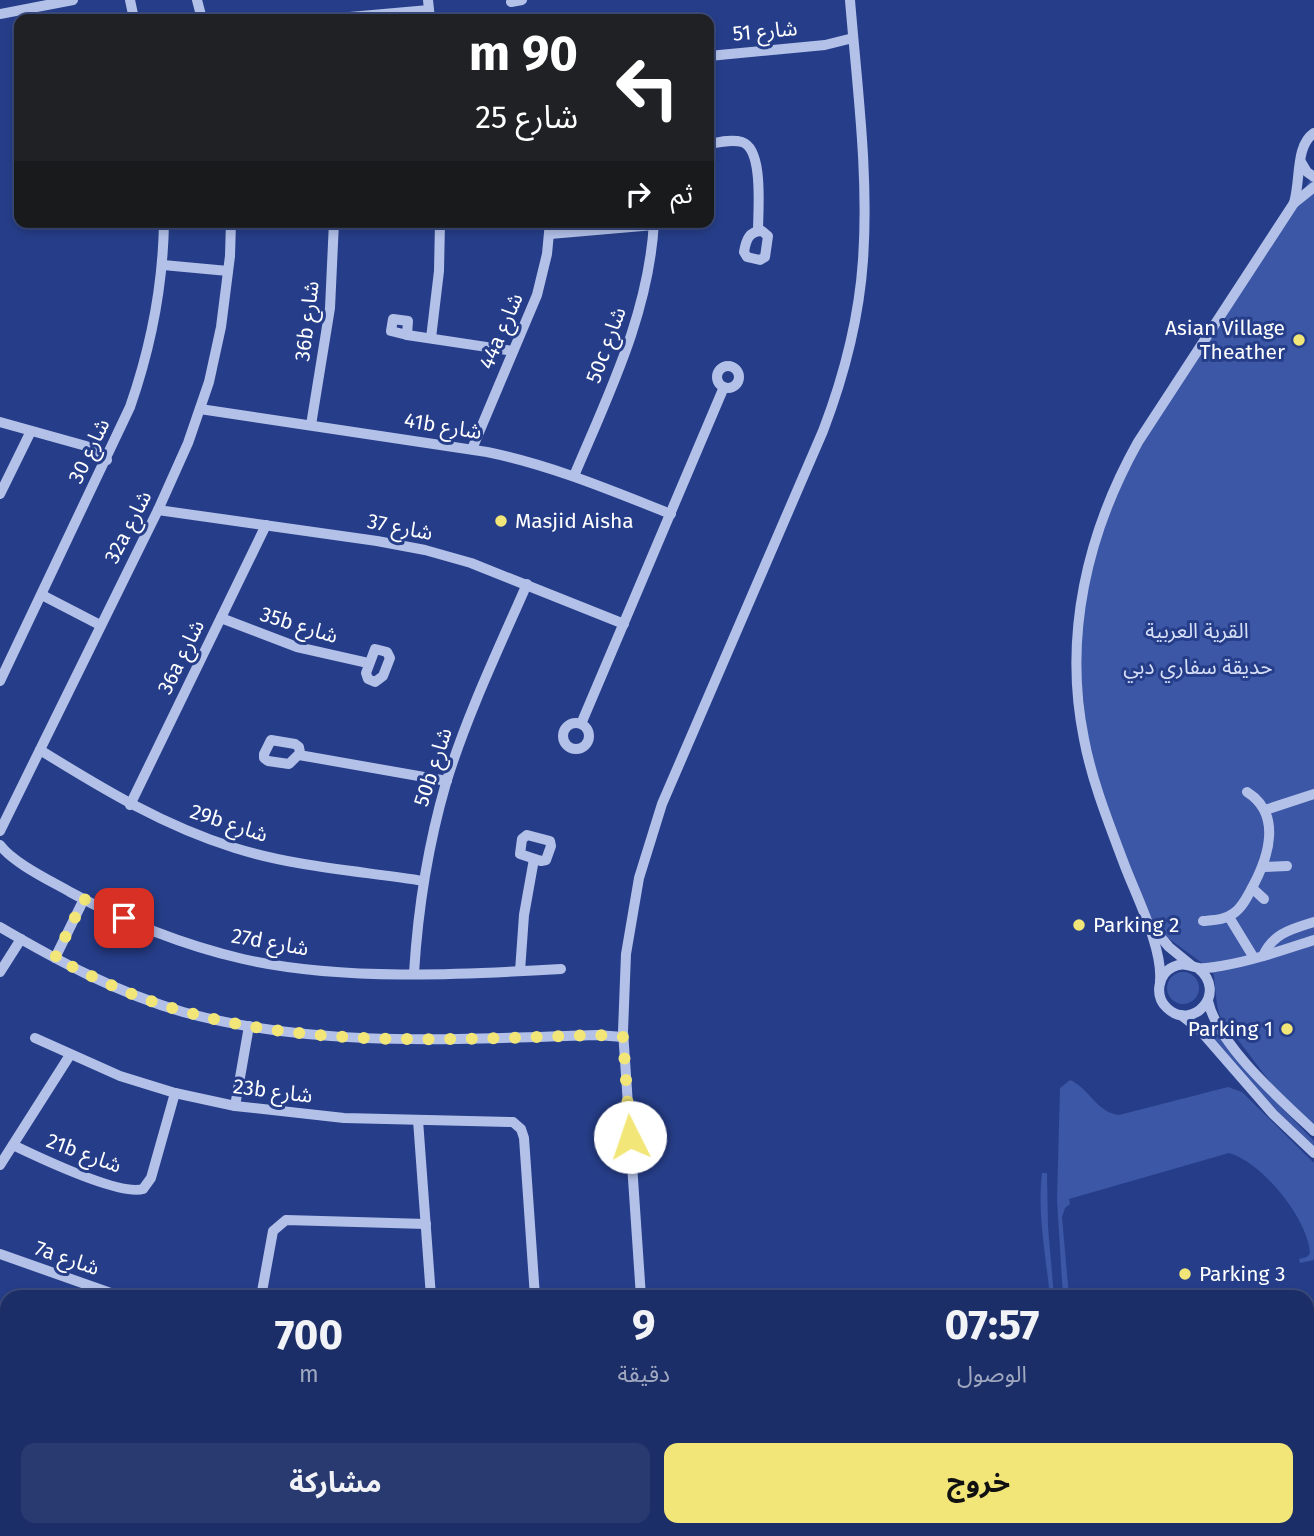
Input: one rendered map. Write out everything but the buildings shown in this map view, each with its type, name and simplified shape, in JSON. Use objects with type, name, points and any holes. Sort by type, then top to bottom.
[{"type":"street","points":[[0,14],[73,0]]},
{"type":"street","points":[[641,1290],[623,1034],[626,954],[639,878],[662,804],[823,431],[852,336],[863,262],[865,212],[850,0]]},
{"type":"street","points":[[384,14],[429,10]]},
{"type":"street","name":"شارع 51","points":[[714,55],[825,44],[835,46],[853,41]]},
{"type":"street","points":[[1294,203],[1303,144],[1314,132]]},
{"type":"street","points":[[714,144],[740,141],[752,148],[757,162],[758,231]]},
{"type":"street","points":[[1300,159],[1307,172],[1314,177]]},
{"type":"street","points":[[1314,187],[1294,203],[1123,469],[1099,524],[1084,583],[1077,653],[1083,733],[1099,794],[1159,953],[1159,988],[1163,1003],[1199,1029],[1273,1114],[1314,1153]]},
{"type":"street","name":"شارع 30","points":[[0,681],[130,407],[157,313],[163,265],[164,228]]},
{"type":"street","name":"32a شارع","points":[[0,831],[174,477],[200,409],[216,355],[229,271],[231,228]]},
{"type":"street","name":"36b شارع","points":[[311,425],[330,307],[334,228]]},
{"type":"street","points":[[431,338],[439,271],[440,228]]},
{"type":"street","name":"44a شارع","points":[[472,450],[537,295],[548,254],[550,228]]},
{"type":"street","name":"50c شارع","points":[[574,476],[635,328],[650,267],[654,228]]},
{"type":"street","points":[[163,265],[229,271]]},
{"type":"street","points":[[407,335],[513,351]]},
{"type":"street","points":[[581,724],[724,387]]},
{"type":"street","name":"41b شارع","points":[[200,409],[519,459],[574,476],[671,514]]},
{"type":"street","points":[[0,422],[73,442],[109,456]]},
{"type":"street","points":[[0,494],[31,431]]},
{"type":"street","name":"شارع 37","points":[[159,510],[414,548],[471,563],[624,624]]},
{"type":"street","name":"36a شارع","points":[[130,805],[266,525]]},
{"type":"street","name":"50b شارع","points":[[414,973],[424,881],[447,781],[481,691],[527,584]]},
{"type":"street","points":[[42,595],[100,625]]},
{"type":"street","name":"35b شارع","points":[[221,618],[297,647],[368,663]]},
{"type":"street","name":"29b شارع","points":[[40,750],[130,805],[235,848],[298,862],[424,881]]},
{"type":"street","points":[[299,755],[447,781]]},
{"type":"street","points":[[1202,921],[1229,917],[1238,910],[1263,867],[1270,837],[1265,810],[1259,800],[1247,792]]},
{"type":"street","points":[[1265,810],[1314,794]]},
{"type":"street","name":"27d شارع","points":[[0,845],[9,854],[84,899],[175,939],[246,959],[311,969],[414,973],[561,969]]},
{"type":"street","points":[[520,971],[524,915],[534,859]]},
{"type":"street","points":[[1263,867],[1287,866]]},
{"type":"street","points":[[1252,888],[1264,899]]},
{"type":"street","points":[[55,958],[84,899]]},
{"type":"street","points":[[1229,917],[1259,957]]},
{"type":"street","points":[[1146,921],[1169,947],[1208,979],[1208,1001],[1197,1012],[1181,1015]]},
{"type":"street","points":[[1259,957],[1278,935],[1314,922]]},
{"type":"street","points":[[0,927],[96,979],[149,1001],[249,1026],[311,1035],[366,1038],[623,1034]]},
{"type":"street","points":[[0,972],[21,939]]},
{"type":"street","points":[[1160,981],[1169,969],[1184,964],[1225,966],[1314,940]]},
{"type":"street","points":[[1208,1001],[1218,1026],[1239,1053],[1284,1104],[1314,1131]]},
{"type":"street","points":[[235,1106],[249,1026]]},
{"type":"street","name":"23b شارع","points":[[35,1038],[120,1076],[175,1093],[235,1106],[308,1115],[418,1120],[508,1120],[517,1125],[524,1138],[535,1290]]},
{"type":"street","points":[[0,1165],[70,1055]]},
{"type":"street","name":"21b شارع","points":[[13,1146],[106,1183],[130,1190],[143,1189],[151,1178],[175,1093]]},
{"type":"street","points":[[418,1120],[431,1290]]},
{"type":"street","points":[[262,1290],[274,1231],[286,1220],[426,1224]]},
{"type":"street","name":"7a شارع","points":[[0,1254],[102,1290]]},
{"type":"green space","name":"حديقة سفاري دبي","points":[[1314,174],[1314,1126],[1273,1086],[1220,1016],[1213,971],[1168,938],[1151,918],[1097,787],[1088,742],[1080,670],[1082,609],[1104,515],[1156,419]]},
{"type":"green space","points":[[1183,972],[1194,977],[1199,988],[1194,999],[1183,1004],[1172,999],[1167,988],[1172,977]]},
{"type":"green space","points":[[1215,1029],[1277,1103],[1314,1141],[1314,1149],[1263,1100],[1209,1033]]},
{"type":"green space","points":[[1070,1080],[1104,1110],[1119,1115],[1228,1087],[1242,1092],[1314,1163],[1314,1260],[1300,1263],[1299,1259],[1310,1253],[1307,1239],[1301,1224],[1281,1194],[1255,1168],[1242,1158],[1229,1153],[1069,1199],[1070,1204],[1065,1208],[1062,1217],[1068,1290],[1063,1290],[1057,1200],[1060,1088]]},
{"type":"green space","points":[[1042,1173],[1047,1173],[1053,1290],[1049,1290]]},
{"type":"place","name":"Asian Village Theather","points":[[1299,340]]},
{"type":"place","name":"Masjid Aisha","points":[[501,521]]},
{"type":"place","name":"Parking 2","points":[[1079,925]]},
{"type":"place","name":"Parking 1","points":[[1287,1029]]},
{"type":"place","name":"Parking 3","points":[[1185,1274]]},
{"type":"route","points":[[124,918],[84,899],[55,958],[149,1001],[216,1020],[280,1031],[391,1039],[597,1035],[623,1037],[630,1137]]},
{"type":"park label","name":"القرية العربية","points":[[1197,631]]}]
